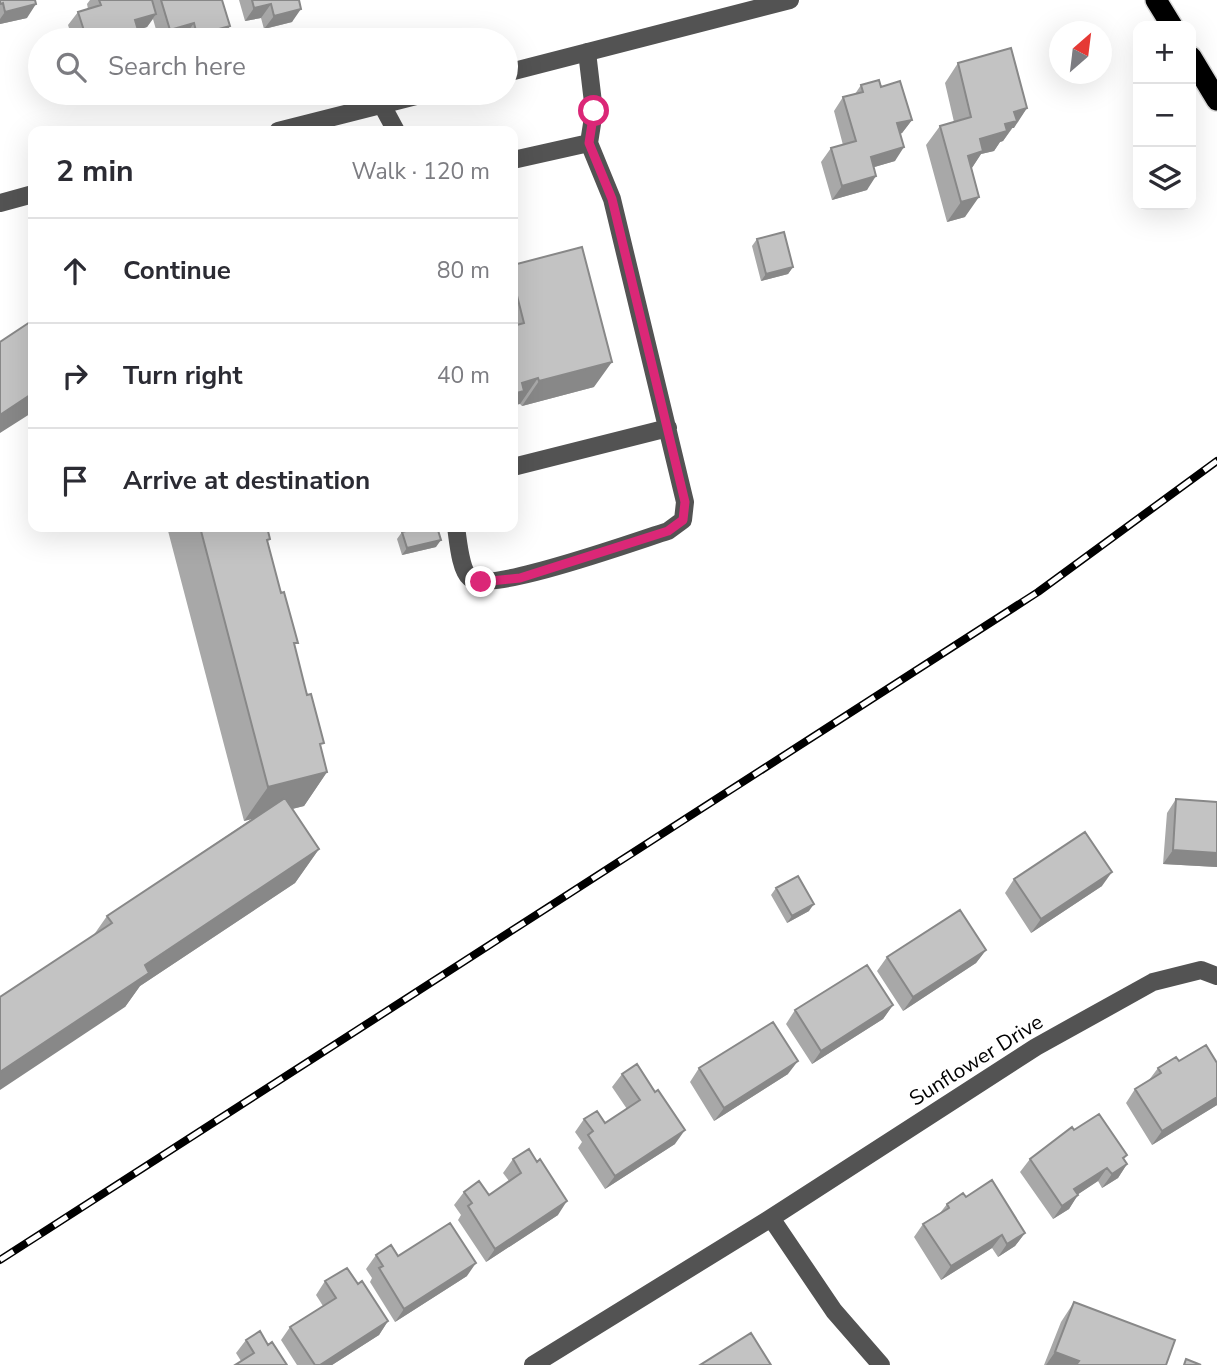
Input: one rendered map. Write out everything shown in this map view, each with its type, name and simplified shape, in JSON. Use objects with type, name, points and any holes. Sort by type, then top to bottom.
[{"type":"highway","points":[[1196,65],[1217,100]]},
{"type":"street","points":[[518,70],[790,0]]},
{"type":"street","points":[[457,532],[466,572],[471,579],[481,582],[520,578],[668,531],[683,520],[685,502],[612,199],[589,143],[594,111],[587,52]]},
{"type":"street","points":[[298,126],[382,105],[393,126]]},
{"type":"street","points":[[518,159],[589,143]]},
{"type":"street","points":[[0,203],[28,195]]},
{"type":"street","points":[[518,466],[668,429]]},
{"type":"street","name":"Sunflower Drive","points":[[533,1365],[771,1218],[1036,1047],[1153,982],[1201,970],[1217,976]]},
{"type":"street","points":[[771,1218],[834,1311],[881,1365]]},
{"type":"building","points":[[0,0],[35,0],[36,4],[5,12]]},
{"type":"building","points":[[99,0],[152,0],[156,14],[135,20],[137,28],[83,28],[78,12],[101,5]]},
{"type":"building","points":[[161,0],[222,0],[230,26],[195,28],[194,23],[169,28]]},
{"type":"building","points":[[252,0],[299,0],[301,9],[274,16],[271,4],[254,8]]},
{"type":"building","points":[[1011,48],[1027,108],[1014,112],[1017,121],[1005,124],[1007,131],[980,139],[983,151],[968,156],[979,197],[961,202],[940,126],[971,117],[958,63]]},
{"type":"building","points":[[879,80],[881,87],[900,81],[912,120],[897,123],[904,147],[871,157],[876,176],[842,186],[831,148],[856,141],[843,97],[863,92],[861,85]]},
{"type":"building","points":[[784,232],[793,267],[766,274],[757,239]]},
{"type":"building","points":[[582,247],[612,362],[522,383],[524,391],[518,393],[518,325],[524,323],[518,300],[518,264]]},
{"type":"building","points":[[28,323],[28,396],[0,415],[0,342]]},
{"type":"building","points":[[201,532],[268,532],[270,539],[267,540],[281,593],[284,592],[298,643],[294,643],[307,695],[311,694],[324,743],[320,744],[327,772],[268,787]]},
{"type":"building","points":[[402,532],[439,532],[441,540],[407,548]]},
{"type":"building","points":[[285,798],[319,849],[145,965],[149,973],[0,1072],[0,997],[112,923],[107,916]]},
{"type":"building","points":[[1176,799],[1217,802],[1217,853],[1173,850]]},
{"type":"building","points":[[1085,832],[1112,872],[1041,919],[1014,879]]},
{"type":"building","points":[[798,876],[814,904],[792,916],[776,888]]},
{"type":"building","points":[[960,910],[986,950],[913,997],[887,957]]},
{"type":"building","points":[[867,965],[893,1005],[821,1051],[795,1010]]},
{"type":"building","points":[[773,1022],[798,1061],[724,1108],[699,1068]]},
{"type":"building","points":[[1206,1045],[1217,1063],[1217,1097],[1162,1131],[1135,1089],[1161,1073],[1158,1068],[1176,1057],[1179,1061]]},
{"type":"building","points":[[637,1064],[685,1130],[615,1176],[588,1135],[593,1131],[584,1119],[597,1111],[605,1123],[640,1100],[622,1074]]},
{"type":"building","points":[[1099,1114],[1127,1155],[1123,1158],[1127,1164],[1112,1174],[1107,1168],[1074,1189],[1078,1195],[1062,1206],[1030,1159],[1072,1127],[1074,1130]]},
{"type":"building","points":[[529,1149],[537,1162],[540,1159],[567,1201],[495,1249],[468,1206],[472,1203],[464,1192],[479,1181],[489,1195],[521,1173],[513,1159]]},
{"type":"building","points":[[992,1180],[1025,1233],[1007,1244],[1002,1235],[951,1266],[923,1224],[949,1208],[947,1204],[963,1193],[966,1197]]},
{"type":"building","points":[[450,1223],[476,1263],[404,1309],[379,1268],[383,1266],[376,1255],[391,1245],[398,1256]]},
{"type":"building","points":[[347,1268],[358,1284],[362,1281],[388,1321],[320,1365],[315,1365],[290,1327],[336,1298],[325,1281]]},
{"type":"building","points":[[1074,1302],[1175,1340],[1166,1365],[1076,1365],[1079,1361],[1055,1352]]},
{"type":"building","points":[[260,1331],[268,1345],[272,1342],[287,1365],[235,1365],[254,1353],[246,1340]]},
{"type":"building","points":[[751,1333],[771,1365],[700,1365]]},
{"type":"building","points":[[1186,1359],[1201,1365],[1184,1365]]},
{"type":"railway","points":[[0,1260],[1038,592],[1217,461]]},
{"type":"route","points":[[481,582],[520,578],[668,531],[683,520],[685,502],[612,199],[589,143],[594,111]]}]
